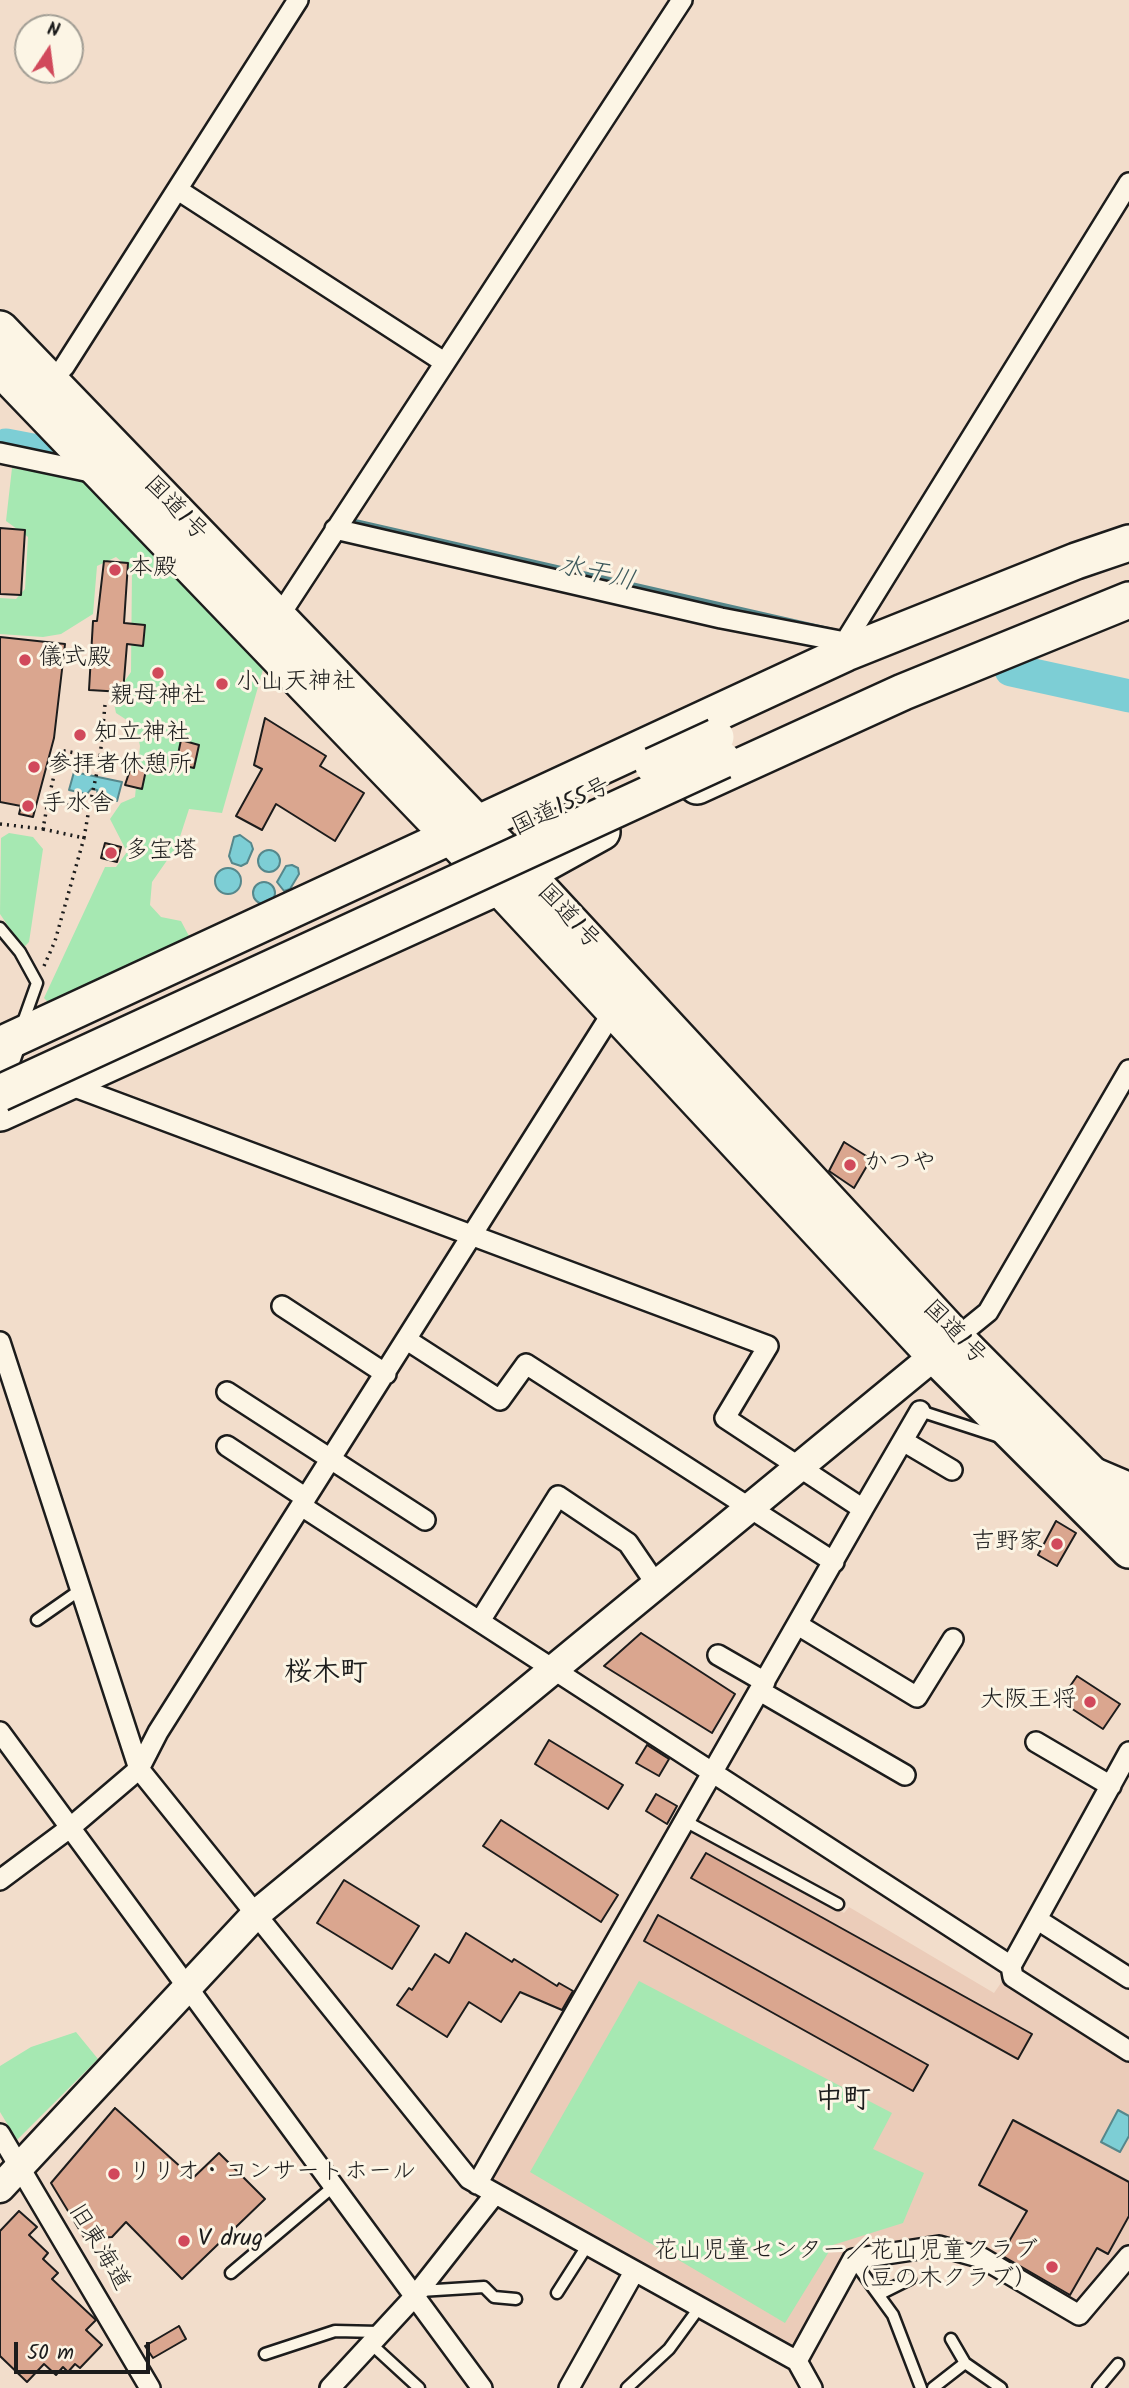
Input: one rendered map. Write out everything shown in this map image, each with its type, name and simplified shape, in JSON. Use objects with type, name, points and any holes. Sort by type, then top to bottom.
[{"type":"highway","name":"国道1号","points":[[0,329],[278,618],[464,831]]},
{"type":"highway","name":"国道1号","points":[[0,368],[100,473],[512,880],[945,1347],[1129,1550]]},
{"type":"highway","points":[[9,1040],[464,831],[846,647],[1129,543]]},
{"type":"highway","name":"国道155号","points":[[0,1091],[720,749],[852,674],[1129,560]]},
{"type":"highway","name":"国道155号","points":[[0,1071],[720,749],[1129,584]]},
{"type":"highway","points":[[0,1113],[512,880],[654,805],[904,692],[1129,600]]},
{"type":"highway","name":"国道1号","points":[[512,880],[614,1010],[945,1347],[1079,1461],[1129,1512]]},
{"type":"street","points":[[64,367],[299,0]]},
{"type":"street","points":[[278,618],[682,0]]},
{"type":"street","points":[[335,529],[846,647],[1129,183]]},
{"type":"street","points":[[177,190],[444,362]]},
{"type":"street","points":[[0,453],[100,473]]},
{"type":"street","points":[[0,1880],[71,1828],[139,1769],[158,1732],[614,1010]]},
{"type":"street","points":[[0,1091],[9,1040]]},
{"type":"street","points":[[0,2188],[255,1914],[988,1312],[1129,1070]]},
{"type":"street","points":[[65,1083],[768,1346],[724,1418],[863,1508]]},
{"type":"street","points":[[282,1306],[386,1374]]},
{"type":"street","points":[[407,1340],[500,1400],[526,1364],[834,1562]]},
{"type":"street","points":[[0,1342],[139,1769],[469,2179],[797,2361],[812,2388]]},
{"type":"street","points":[[227,1392],[425,1520]]},
{"type":"street","points":[[477,2184],[920,1411]]},
{"type":"street","points":[[903,1441],[952,1470]]},
{"type":"street","points":[[227,1446],[304,1502],[551,1669],[1011,1966]]},
{"type":"street","points":[[1079,1461],[1129,1482]]},
{"type":"street","points":[[480,1621],[558,1496],[628,1543],[656,1584]]},
{"type":"street","points":[[798,1625],[917,1698],[953,1639]]},
{"type":"street","points":[[718,1656],[762,1687],[905,1775]]},
{"type":"street","points":[[0,1732],[186,1987],[416,2294],[482,2388]]},
{"type":"street","points":[[1035,1742],[1111,1786]]},
{"type":"street","points":[[1129,1752],[1011,1966],[1013,1977],[1129,2051]]},
{"type":"street","points":[[1038,1920],[1129,1978]]},
{"type":"street","name":"旧東海道","points":[[0,2134],[150,2388]]},
{"type":"street","points":[[330,2388],[416,2294],[495,2194]]},
{"type":"street","points":[[797,2361],[853,2259],[939,2246],[982,2258],[1079,2315],[1126,2265]]},
{"type":"street","points":[[569,2388],[634,2272]]},
{"type":"lane","points":[[0,928],[20,953],[37,983],[9,1040]]},
{"type":"lane","points":[[920,1411],[1003,1438]]},
{"type":"lane","points":[[37,1620],[80,1590]]},
{"type":"lane","points":[[685,1821],[838,1904]]},
{"type":"lane","points":[[231,2273],[334,2186]]},
{"type":"lane","points":[[557,2292],[587,2246]]},
{"type":"lane","points":[[853,2259],[893,2315],[921,2388]]},
{"type":"lane","points":[[880,2294],[909,2279]]},
{"type":"lane","points":[[416,2294],[484,2287],[494,2297],[516,2299]]},
{"type":"lane","points":[[633,2386],[669,2349],[699,2308]]},
{"type":"lane","points":[[265,2354],[335,2331],[376,2338],[419,2388]]},
{"type":"lane","points":[[951,2339],[965,2363],[1000,2388]]},
{"type":"lane","points":[[933,2388],[965,2363]]},
{"type":"lane","points":[[1098,2388],[1118,2364]]},
{"type":"path","points":[[37,983],[55,941],[84,838],[100,758],[104,705]]},
{"type":"path","points":[[43,829],[60,750],[100,758]]},
{"type":"path","points":[[48,801],[89,809]]},
{"type":"path","points":[[0,824],[43,829],[84,838]]},
{"type":"shaded area","points":[[691,1828],[844,1913],[849,1907],[994,1993],[1005,1977],[1129,2058],[1129,2244],[1113,2260],[1078,2306],[984,2252],[848,2253],[793,2352],[490,2183]]},
{"type":"green space","points":[[12,468],[83,480],[264,666],[222,813],[189,809],[177,846],[152,882],[150,905],[161,917],[181,921],[190,938],[184,948],[55,1009],[44,998],[105,867],[116,867],[127,852],[110,819],[121,803],[135,797],[140,746],[136,726],[116,713],[113,698],[131,672],[132,570],[116,557],[97,566],[93,614],[61,634],[43,637],[0,634],[0,598],[16,599],[25,589],[28,537],[6,521]]},
{"type":"green space","points":[[9,833],[33,837],[43,849],[29,942],[23,948],[0,914],[1,838]]},
{"type":"green space","points":[[639,1981],[892,2113],[873,2149],[924,2173],[903,2223],[833,2245],[785,2323],[530,2172]]},
{"type":"green space","points":[[76,2032],[98,2059],[17,2140],[0,2112],[0,2066],[31,2047]]},
{"type":"water","points":[[74,772],[122,782],[117,801],[98,796],[97,790],[91,789],[87,794],[69,790]]},
{"type":"water","points":[[240,835],[251,843],[253,849],[247,863],[241,866],[232,863],[229,856],[234,837]]},
{"type":"water","points":[[269,850],[277,853],[280,861],[277,869],[269,872],[261,869],[258,861],[261,853]]},
{"type":"water","points":[[286,866],[298,868],[299,874],[290,889],[284,891],[277,882]]},
{"type":"water","points":[[228,868],[237,872],[241,881],[237,890],[228,894],[219,890],[215,881],[219,872]]},
{"type":"water","points":[[264,882],[272,885],[275,893],[272,901],[264,904],[256,901],[253,893],[256,885]]},
{"type":"water","points":[[1118,2110],[1129,2116],[1129,2136],[1120,2152],[1101,2142]]},
{"type":"building","points":[[0,528],[25,530],[21,595],[0,594]]},
{"type":"building","points":[[104,561],[128,563],[124,623],[145,625],[143,646],[127,644],[123,692],[89,690],[93,621],[97,621]]},
{"type":"building","points":[[0,637],[65,644],[54,738],[33,817],[19,814],[21,806],[0,802]]},
{"type":"building","points":[[265,718],[326,756],[320,766],[364,793],[335,841],[276,804],[262,830],[236,816],[262,769],[254,765]]},
{"type":"building","points":[[181,740],[199,745],[194,768],[176,764]]},
{"type":"building","points":[[131,767],[146,770],[142,789],[125,785]]},
{"type":"building","name":"多宝塔","points":[[105,843],[121,847],[117,862],[101,858]]},
{"type":"building","name":"かつや","points":[[844,1142],[871,1159],[854,1188],[829,1171]]},
{"type":"building","name":"吉野家","points":[[1056,1521],[1076,1533],[1057,1566],[1038,1555]]},
{"type":"building","points":[[641,1633],[735,1694],[712,1733],[604,1666]]},
{"type":"building","name":"大阪王将","points":[[1077,1676],[1120,1704],[1103,1729],[1060,1701]]},
{"type":"building","points":[[549,1740],[623,1785],[608,1809],[535,1764]]},
{"type":"building","points":[[647,1745],[669,1759],[659,1776],[636,1763]]},
{"type":"building","points":[[656,1794],[677,1806],[667,1824],[646,1811]]},
{"type":"building","points":[[501,1820],[618,1895],[601,1922],[483,1846]]},
{"type":"building","points":[[706,1853],[1032,2034],[1018,2059],[691,1878]]},
{"type":"building","points":[[344,1880],[419,1926],[392,1969],[317,1923]]},
{"type":"building","points":[[658,1915],[928,2065],[913,2091],[644,1941]]},
{"type":"building","points":[[466,1933],[512,1962],[514,1959],[557,1986],[559,1983],[573,1991],[562,2010],[520,1992],[501,2022],[469,2002],[447,2037],[397,2005],[409,1988],[412,1990],[435,1954],[449,1963]]},
{"type":"building","points":[[115,2108],[193,2178],[219,2153],[265,2199],[182,2279],[126,2222],[112,2237],[85,2239],[51,2183]]},
{"type":"building","points":[[1013,2120],[1129,2182],[1129,2216],[1108,2254],[1097,2248],[1070,2295],[1001,2255],[1027,2211],[979,2185]]},
{"type":"building","points":[[19,2211],[37,2227],[29,2235],[48,2253],[43,2259],[58,2273],[52,2279],[96,2320],[86,2330],[102,2345],[80,2368],[75,2364],[68,2372],[63,2367],[56,2375],[44,2364],[27,2382],[0,2356],[0,2231]]},
{"type":"building","points":[[179,2326],[186,2339],[153,2358],[145,2346]]},
{"type":"waterway","name":"水干川","points":[[6,445],[69,457]]},
{"type":"waterway","name":"水干川","points":[[353,521],[835,631]]},
{"type":"waterway","name":"水干川","points":[[1011,670],[1129,696]]},
{"type":"place","name":"本殿","points":[[115,570]]},
{"type":"place","name":"儀式殿","points":[[25,660]]},
{"type":"place","name":"親母神社","points":[[158,673]]},
{"type":"place","name":"小山天神社","points":[[222,684]]},
{"type":"place","name":"知立神社","points":[[80,735]]},
{"type":"place","name":"参拝者休憩所","points":[[34,767]]},
{"type":"place","name":"手水舎","points":[[28,806]]},
{"type":"place","name":"多宝塔","points":[[111,853]]},
{"type":"place","name":"かつや","points":[[850,1165]]},
{"type":"place","name":"吉野家","points":[[1057,1544]]},
{"type":"place","name":"大阪王将","points":[[1090,1702]]},
{"type":"place","name":"リリオ・コンサートホール","points":[[114,2174]]},
{"type":"place","name":"V drug","points":[[184,2241]]},
{"type":"place","name":"花山児童センター／花山児童クラブ （豆の木クラブ）","points":[[1052,2267]]},
{"type":"district","name":"桜木町","points":[[326,1675]]},
{"type":"district","name":"中町","points":[[843,2102]]}]
